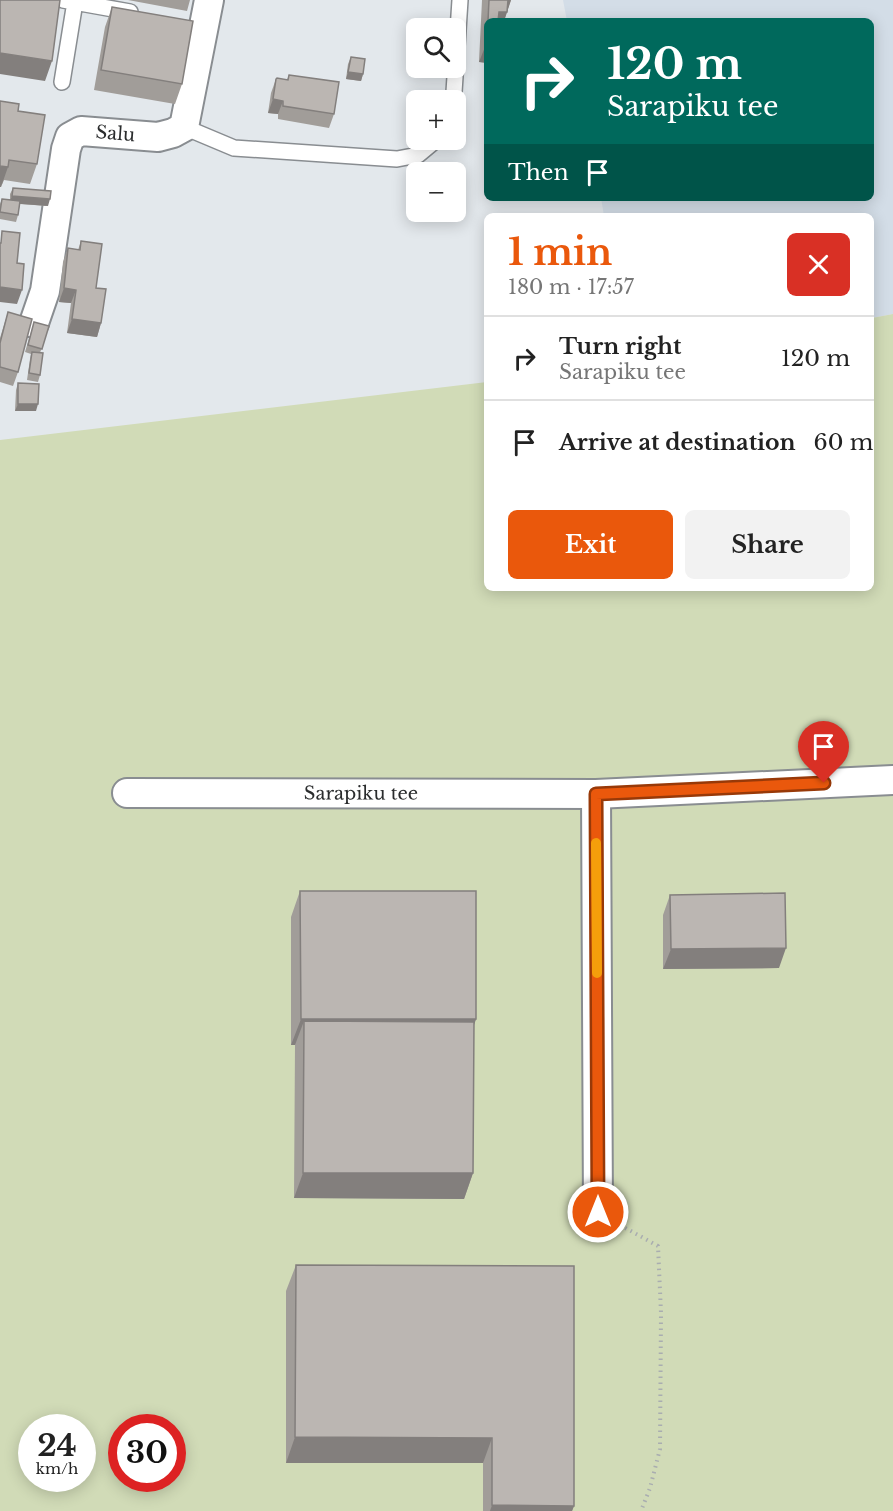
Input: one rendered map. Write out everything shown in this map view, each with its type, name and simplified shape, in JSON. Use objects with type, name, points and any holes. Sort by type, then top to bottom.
[{"type":"street","points":[[184,127],[202,16]]},
{"type":"street","name":"Salu","points":[[34,323],[45,291],[66,149],[70,137],[81,131],[158,137],[184,127]]},
{"type":"street","name":"Sarapiku tee","points":[[127,793],[596,794],[893,780]]},
{"type":"street","points":[[596,794],[598,1212]]},
{"type":"lane","points":[[454,90],[460,0]]},
{"type":"lane","points":[[62,81],[69,1],[145,14]]},
{"type":"lane","points":[[184,127],[234,148],[397,159],[418,155],[424,150]]},
{"type":"path","points":[[598,1212],[657,1246],[661,1313],[660,1449],[650,1488],[641,1511]]},
{"type":"shaded area","points":[[563,0],[893,0],[893,314],[874,318],[874,213],[604,213],[602,201],[874,201],[874,18],[566,18]]},
{"type":"green space","points":[[893,314],[893,1511],[0,1511],[0,440],[484,382],[484,591],[874,591],[874,318]]},
{"type":"building","points":[[0,0],[60,0],[52,61],[0,53]]},
{"type":"building","points":[[489,0],[508,0],[507,12],[499,12],[498,18],[488,18]]},
{"type":"building","points":[[112,7],[193,21],[182,84],[101,70]]},
{"type":"building","points":[[351,57],[365,59],[363,74],[348,72]]},
{"type":"building","points":[[289,75],[339,82],[334,114],[283,106],[283,101],[273,99],[276,79],[288,80]]},
{"type":"building","points":[[0,101],[19,104],[18,111],[45,115],[37,164],[9,160],[8,167],[0,166]]},
{"type":"building","points":[[13,188],[51,191],[50,199],[12,196]]},
{"type":"building","points":[[2,199],[20,201],[18,215],[0,212]]},
{"type":"building","points":[[2,231],[20,233],[17,263],[24,264],[22,290],[0,287]]},
{"type":"building","points":[[81,241],[102,244],[96,288],[106,289],[101,323],[72,319],[76,290],[64,288],[68,248],[80,250]]},
{"type":"building","points":[[8,312],[32,319],[18,372],[0,367],[0,343]]},
{"type":"building","points":[[34,322],[49,326],[42,349],[28,345]]},
{"type":"building","points":[[32,352],[43,353],[40,375],[29,373]]},
{"type":"building","points":[[18,383],[39,384],[38,404],[18,404]]},
{"type":"building","points":[[300,891],[476,891],[476,1019],[301,1019]]},
{"type":"building","points":[[785,893],[786,948],[671,949],[670,895]]},
{"type":"building","points":[[304,1021],[474,1022],[473,1173],[303,1173]]},
{"type":"building","points":[[296,1265],[574,1266],[574,1506],[492,1505],[492,1438],[295,1437]]},
{"type":"slow traffic","points":[[596,843],[597,973]]},
{"type":"route","points":[[598,1212],[596,794],[824,783]]}]
